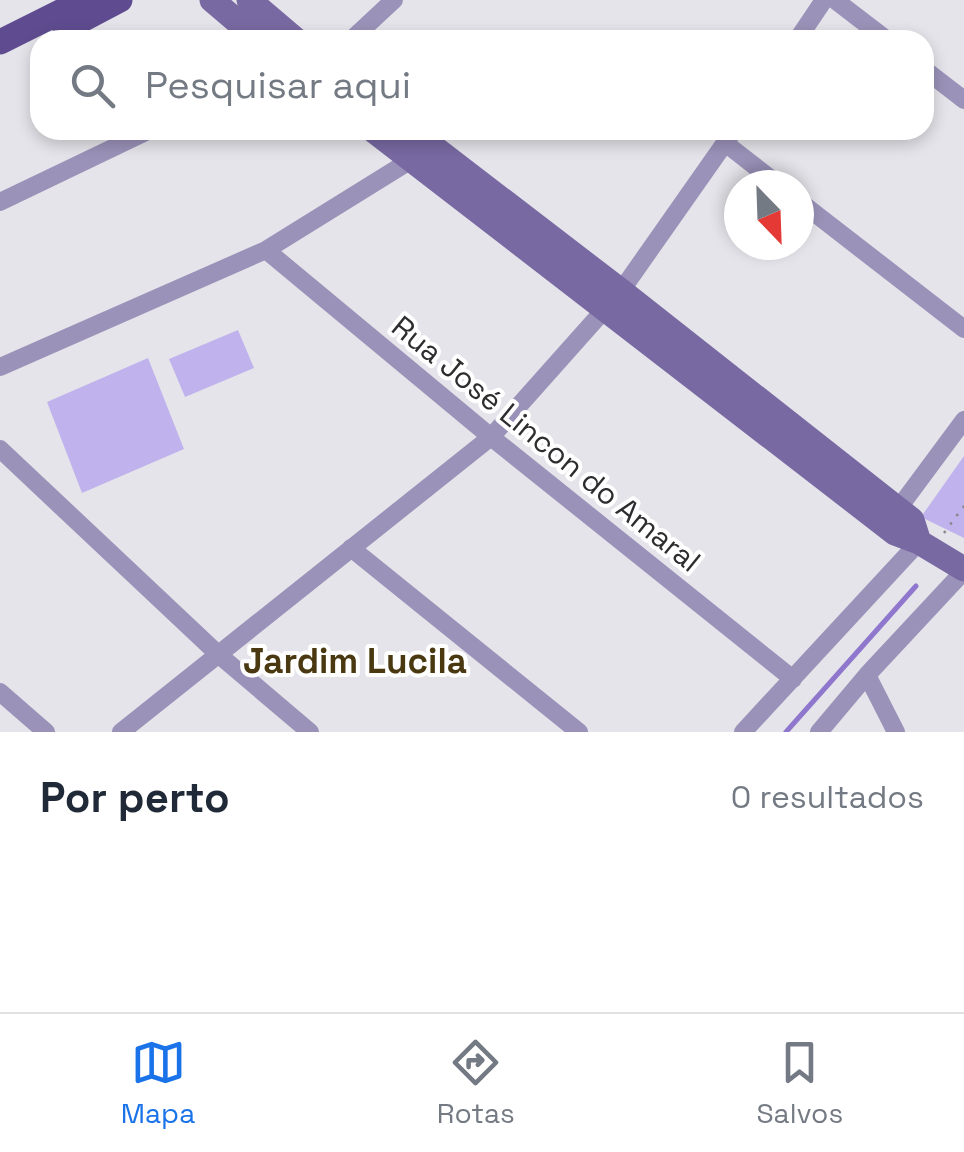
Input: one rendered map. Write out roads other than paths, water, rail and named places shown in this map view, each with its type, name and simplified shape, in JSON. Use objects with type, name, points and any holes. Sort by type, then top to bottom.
[{"type":"main road","points":[[62,30],[120,0]]},
{"type":"main road","points":[[212,0],[247,30]]},
{"type":"main road","points":[[248,0],[284,30]]},
{"type":"main road","points":[[0,42],[73,3]]},
{"type":"main road","points":[[0,61],[30,46]]},
{"type":"main road","points":[[386,140],[898,509],[912,520],[925,546]]},
{"type":"main road","points":[[423,140],[896,533],[964,570]]},
{"type":"street","points":[[362,30],[394,0]]},
{"type":"street","points":[[803,30],[824,0]]},
{"type":"street","points":[[835,0],[874,30]]},
{"type":"street","points":[[934,77],[964,100]]},
{"type":"street","points":[[0,202],[129,140]]},
{"type":"street","points":[[121,732],[492,437],[613,301],[727,140]]},
{"type":"street","points":[[734,140],[764,170]]},
{"type":"street","points":[[0,368],[266,250],[411,160]]},
{"type":"street","points":[[814,213],[964,330]]},
{"type":"street","name":"Rua José Lincon do Amaral","points":[[266,250],[793,678]]},
{"type":"street","points":[[898,509],[964,420]]},
{"type":"street","points":[[0,449],[219,655],[310,732]]},
{"type":"street","points":[[744,732],[925,546]]},
{"type":"street","points":[[351,548],[579,732]]},
{"type":"street","points":[[819,732],[964,570]]},
{"type":"street","points":[[867,675],[896,732]]},
{"type":"street","points":[[0,692],[46,732]]},
{"type":"waterway","points":[[786,732],[916,586]]},
{"type":"district","name":"Jardim Lucila","points":[[355,661]]}]
